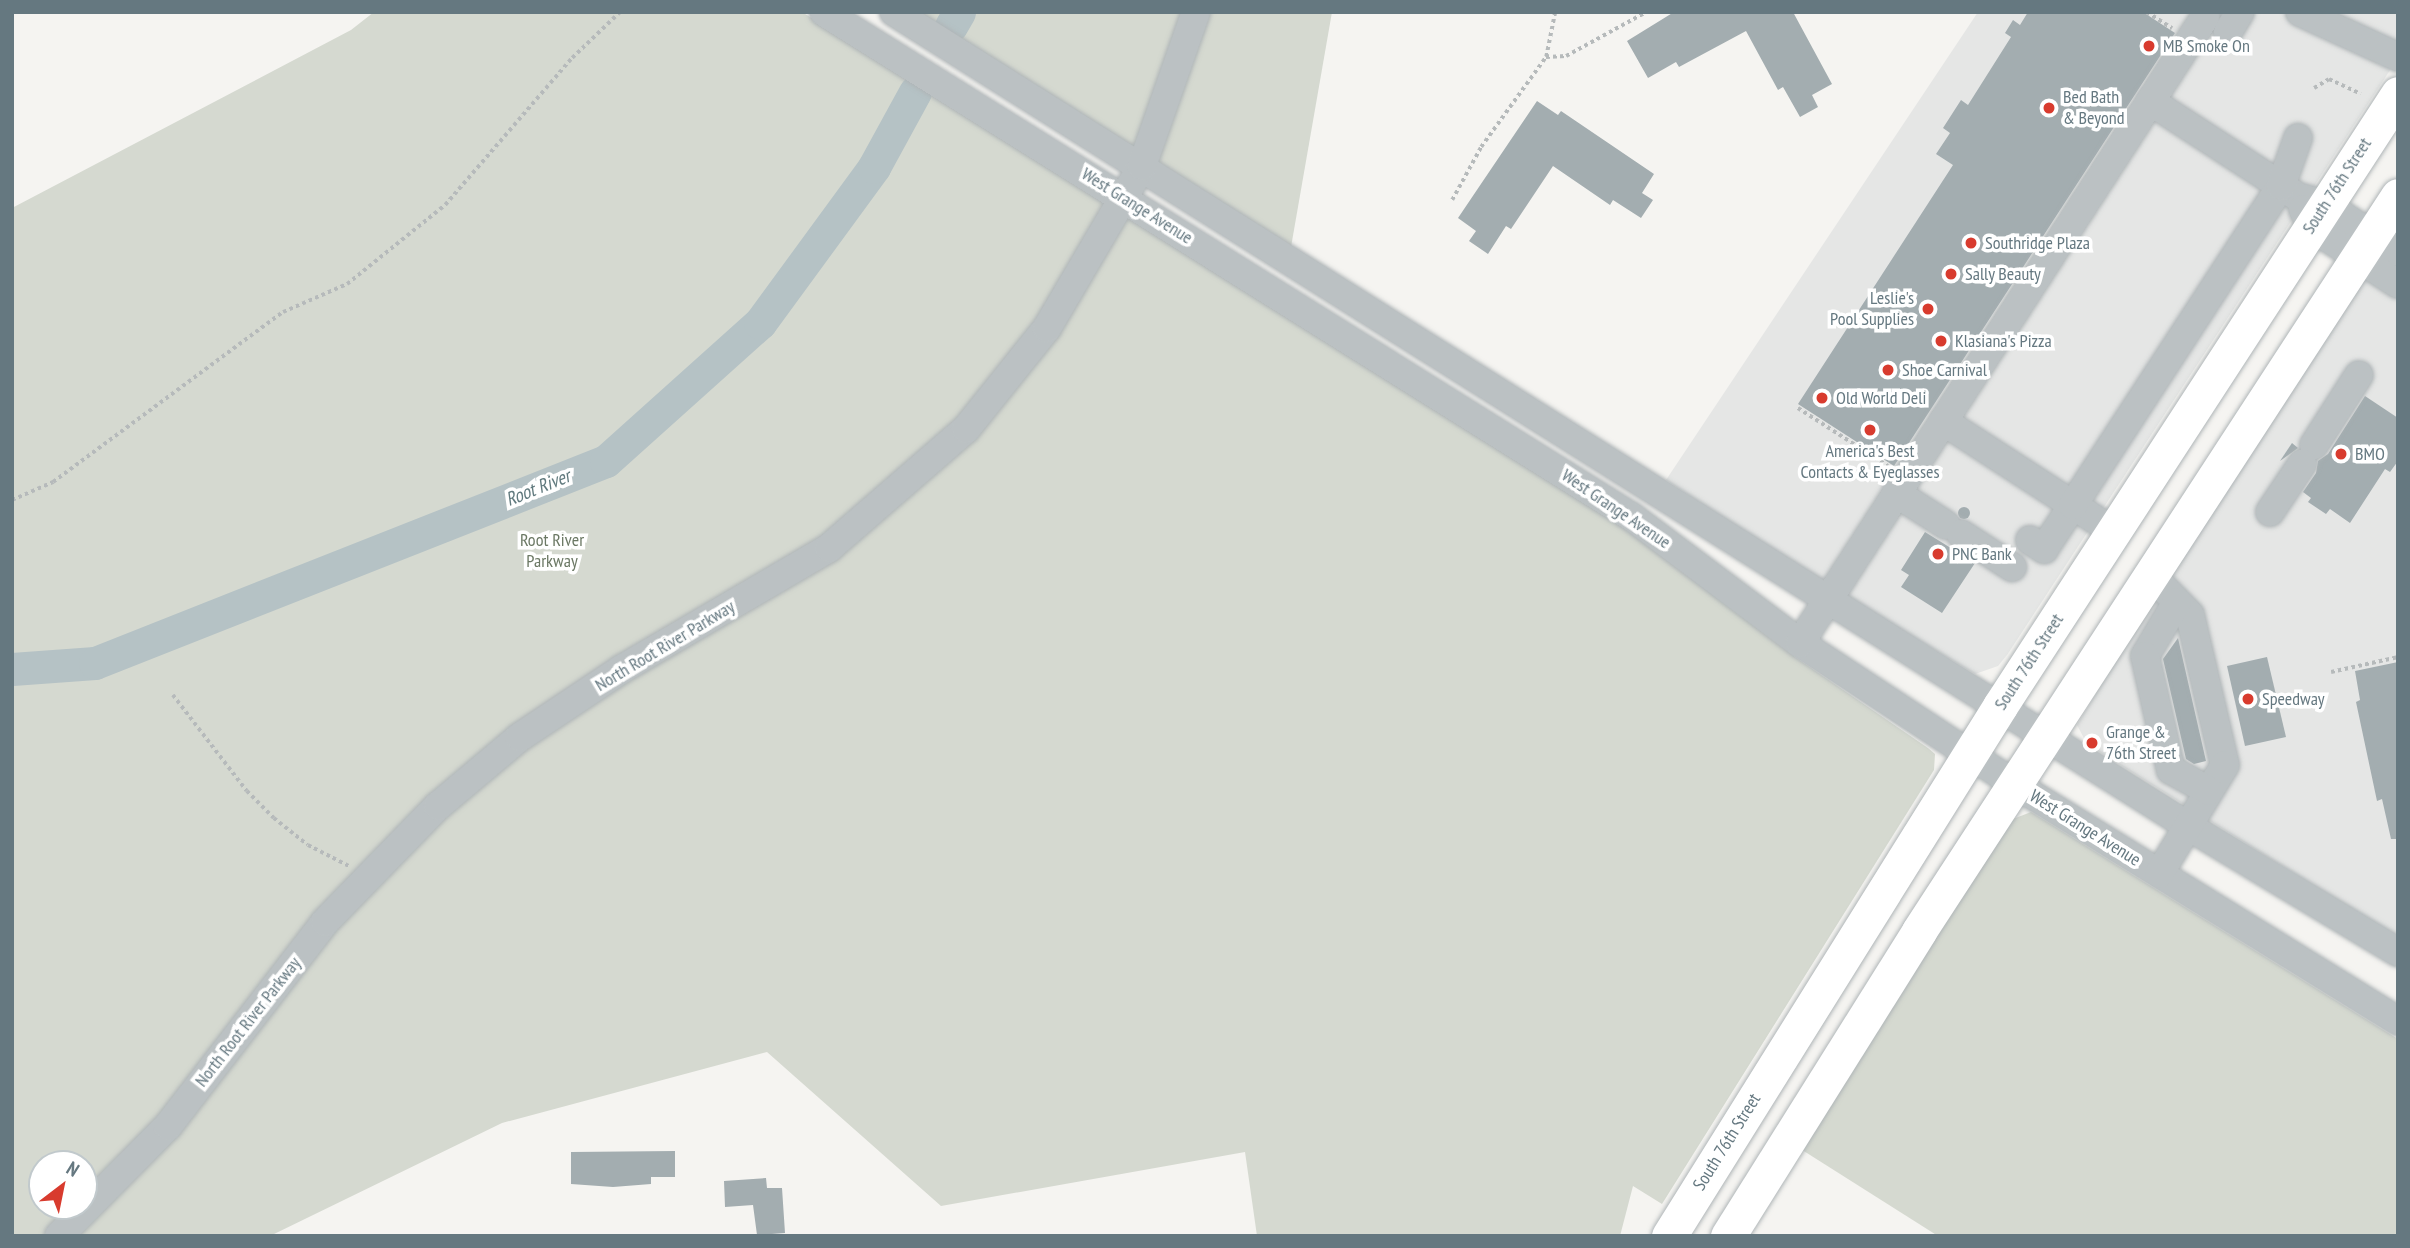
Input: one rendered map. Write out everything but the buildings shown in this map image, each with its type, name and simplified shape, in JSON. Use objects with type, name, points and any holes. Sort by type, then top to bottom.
[{"type":"main road","name":"South 76th Street","points":[[1669,1236],[1874,905],[2113,531],[2304,204],[2398,94]]},
{"type":"main road","points":[[1728,1236],[1919,931],[2156,568],[2376,248],[2398,196]]},
{"type":"main road","points":[[2113,531],[2156,568]]},
{"type":"main road","points":[[1874,905],[1919,931]]},
{"type":"street","name":"West Grange Avenue","points":[[824,12],[1632,517],[1800,643],[2016,785],[2398,1021]]},
{"type":"street","name":"West Grange Avenue","points":[[894,12],[2189,826],[2398,952]]},
{"type":"street","name":"North Root River Parkway","points":[[59,1236],[168,1126],[325,922],[438,806],[520,737],[622,669],[829,548],[966,429],[1047,328],[1142,166],[1196,12]]},
{"type":"street","points":[[2300,12],[2398,58]]},
{"type":"street","points":[[1800,643],[2150,102],[2224,20]]},
{"type":"street","points":[[919,71],[939,40]]},
{"type":"street","points":[[2150,102],[2304,204],[2376,248],[2398,284]]},
{"type":"street","points":[[2030,540],[2044,549],[2073,505],[2304,204],[2298,138]]},
{"type":"street","points":[[2270,512],[2358,374]]},
{"type":"street","points":[[1943,421],[2113,531]]},
{"type":"street","points":[[1896,493],[2012,567]]},
{"type":"street","points":[[2156,568],[2177,603],[2190,615],[2225,765],[2159,874]]},
{"type":"street","points":[[2177,603],[2146,656],[2171,770],[2209,791]]},
{"type":"path","points":[[12,500],[53,482],[283,312],[347,284],[445,205],[572,58],[620,12]]},
{"type":"path","points":[[1452,200],[1481,147],[1546,57],[1555,12]]},
{"type":"path","points":[[1546,57],[1566,56],[1646,12]]},
{"type":"path","points":[[2314,88],[2329,79],[2361,94]]},
{"type":"path","points":[[2331,672],[2398,657]]},
{"type":"path","points":[[173,695],[247,791],[274,818],[308,845],[369,877]]},
{"type":"shaded area","points":[[1978,12],[2398,12],[2398,58],[2007,655],[1998,666],[1975,674],[1801,569],[1666,480]]},
{"type":"shaded area","points":[[2398,222],[2398,938],[2087,744],[2077,725],[2168,574]]},
{"type":"green space","name":"Root River Parkway","points":[[374,12],[802,12],[1620,524],[1795,657],[1928,748],[1935,754],[1934,770],[1662,1204],[1633,1186],[1620,1236],[1257,1236],[1245,1152],[941,1206],[767,1052],[502,1123],[270,1236],[12,1236],[12,208],[351,30]]},
{"type":"green space","points":[[914,12],[1332,12],[1291,247]]},
{"type":"green space","points":[[2031,812],[2398,1039],[2398,1236],[1938,1236],[1799,1148],[2013,819]]},
{"type":"waterway","name":"Root River","points":[[951,26],[959,12]]},
{"type":"waterway","name":"Root River","points":[[12,669],[95,663],[606,461],[760,323],[874,167],[915,92]]},
{"type":"place","name":"MB Smoke On","points":[[2149,46]]},
{"type":"place","name":"Bed Bath & Beyond","points":[[2049,108]]},
{"type":"place","name":"Southridge Plaza","points":[[1971,243]]},
{"type":"place","name":"Sally Beauty","points":[[1951,274]]},
{"type":"place","name":"Leslie's Pool Supplies","points":[[1928,309]]},
{"type":"place","name":"Klasiana's Pizza","points":[[1941,341]]},
{"type":"place","name":"Shoe Carnival","points":[[1888,370]]},
{"type":"place","name":"Old World Deli","points":[[1822,398]]},
{"type":"place","name":"America's Best Contacts & Eyeglasses","points":[[1870,430]]},
{"type":"place","name":"BMO","points":[[2341,454]]},
{"type":"place","name":"PNC Bank","points":[[1938,554]]},
{"type":"place","name":"Speedway","points":[[2248,699]]},
{"type":"place","name":"Grange & 76th Street","points":[[2092,743]]}]
